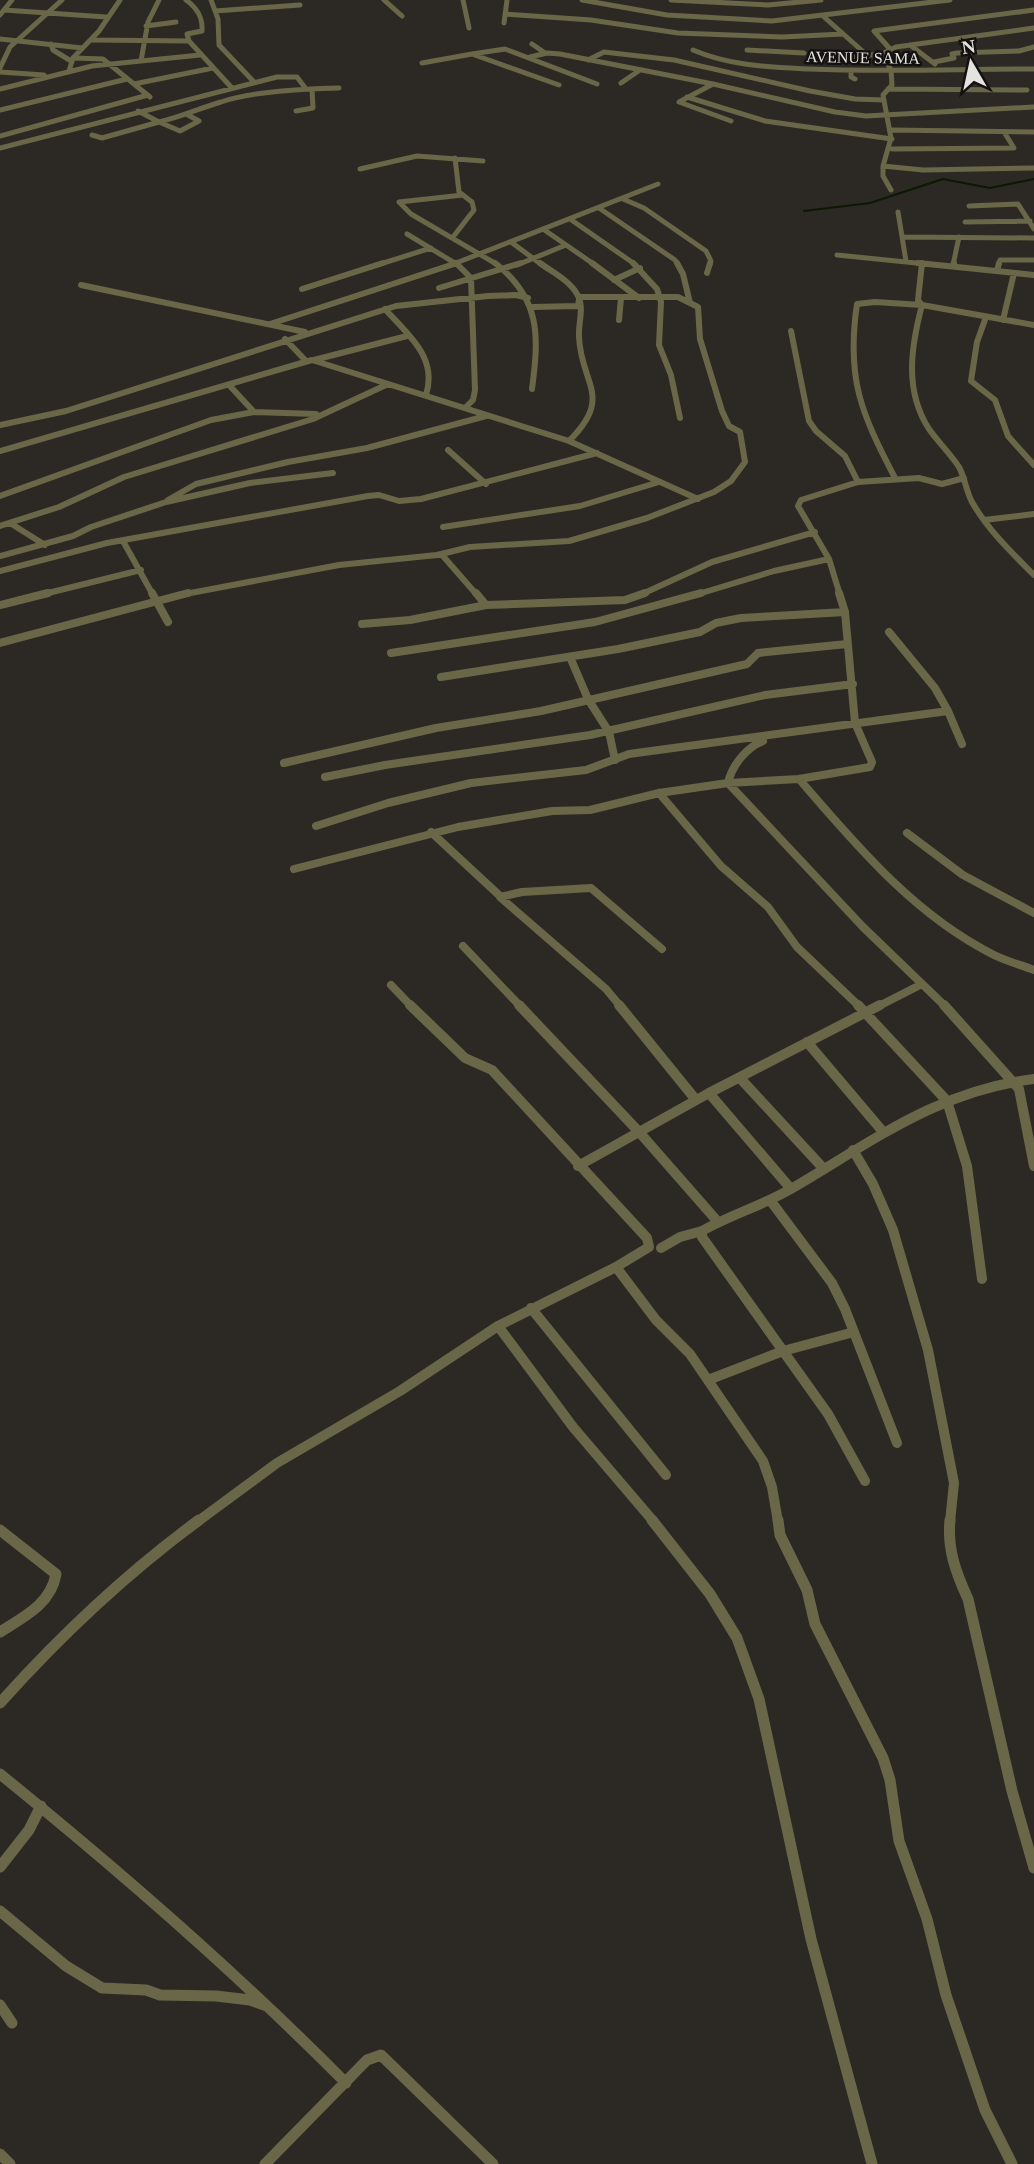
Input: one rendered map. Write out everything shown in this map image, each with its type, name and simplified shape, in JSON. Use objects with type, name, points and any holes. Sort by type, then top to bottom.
[{"type":"street","points":[[0,15],[12,0]]},
{"type":"street","points":[[49,76],[0,70],[10,47],[62,0]]},
{"type":"street","points":[[69,71],[72,59],[92,40],[120,0]]},
{"type":"street","points":[[141,61],[146,21],[159,0]]},
{"type":"street","points":[[186,0],[196,6],[202,22],[202,31],[187,34],[189,41],[231,87]]},
{"type":"street","points":[[211,0],[215,10],[219,46],[254,82]]},
{"type":"street","points":[[384,0],[402,16]]},
{"type":"street","points":[[463,0],[469,28]]},
{"type":"street","points":[[504,23],[507,0]]},
{"type":"street","points":[[582,0],[667,15],[772,21],[950,0]]},
{"type":"street","points":[[671,0],[768,5],[821,0]]},
{"type":"street","points":[[708,18],[712,3]]},
{"type":"street","points":[[215,10],[300,5]]},
{"type":"street","points":[[4,10],[106,18]]},
{"type":"street","points":[[890,49],[874,31],[1034,10]]},
{"type":"street","points":[[505,14],[569,18],[678,33],[782,37],[843,34]]},
{"type":"street","points":[[823,16],[868,56]]},
{"type":"street","points":[[772,21],[782,37]]},
{"type":"street","points":[[146,26],[176,22]]},
{"type":"street","points":[[808,60],[883,54],[890,49],[910,45],[1034,28]]},
{"type":"street","points":[[790,37],[813,69]]},
{"type":"street","points":[[0,39],[82,48]]},
{"type":"street","points":[[92,40],[189,41]]},
{"type":"street","points":[[51,44],[53,50],[72,59],[101,58],[160,105]]},
{"type":"street","points":[[532,44],[545,53]]},
{"type":"street","points":[[910,45],[942,70]]},
{"type":"street","points":[[934,62],[954,58],[952,54],[1019,51],[1034,47]]},
{"type":"street","points":[[422,63],[503,48],[597,84]]},
{"type":"street","name":"AVENUE SAMA","points":[[693,50],[722,59],[773,67],[852,70],[1034,69]]},
{"type":"street","points":[[747,50],[804,53]]},
{"type":"street","points":[[588,60],[604,52],[667,59],[810,91],[855,99],[884,100]]},
{"type":"street","points":[[530,57],[545,53],[666,74],[835,112],[888,116],[1034,107]]},
{"type":"street","points":[[472,54],[559,85]]},
{"type":"street","points":[[883,54],[891,70],[892,85],[886,89],[884,100],[892,139],[891,149],[883,166],[883,176],[891,190]]},
{"type":"street","points":[[0,89],[69,71],[110,64],[200,55]]},
{"type":"street","points":[[666,74],[681,61]]},
{"type":"street","points":[[739,73],[773,67]]},
{"type":"street","points":[[134,83],[212,68]]},
{"type":"street","points":[[621,83],[640,70]]},
{"type":"street","points":[[852,70],[850,77],[855,79]]},
{"type":"street","points":[[0,148],[231,87],[292,76],[299,78],[309,89],[313,108],[296,111]]},
{"type":"street","points":[[0,110],[127,79]]},
{"type":"street","points":[[713,84],[679,102],[731,121]]},
{"type":"street","points":[[92,135],[102,138],[188,115],[222,101],[309,89],[340,88]]},
{"type":"street","points":[[886,89],[1027,90]]},
{"type":"street","points":[[0,136],[148,95]]},
{"type":"street","points":[[687,97],[765,121],[892,139]]},
{"type":"street","points":[[138,111],[180,131],[199,121],[188,115]]},
{"type":"street","points":[[892,130],[1034,132]]},
{"type":"street","points":[[891,149],[1014,148],[1004,132]]},
{"type":"street","points":[[360,169],[415,156],[483,161]]},
{"type":"street","points":[[453,236],[474,209],[472,202],[459,192],[455,158]]},
{"type":"street","points":[[883,166],[923,170],[1034,168]]},
{"type":"street","points":[[270,324],[485,254],[658,184]]},
{"type":"street","points":[[463,195],[399,202],[410,214],[485,254],[518,281],[533,307],[537,332],[537,362],[532,389]]},
{"type":"street","points":[[623,198],[644,208],[709,254],[711,261],[707,274]]},
{"type":"street","points":[[970,206],[1018,204],[1034,229]]},
{"type":"street","points":[[599,208],[675,260],[683,274],[690,303]]},
{"type":"street","points":[[1024,210],[1034,209]]},
{"type":"street","points":[[898,212],[906,261]]},
{"type":"street","points":[[570,219],[640,268],[660,298],[659,345],[671,375],[680,418]]},
{"type":"street","points":[[965,222],[1030,221]]},
{"type":"street","points":[[543,229],[639,298]]},
{"type":"street","points":[[407,234],[456,263],[471,278],[475,390],[473,400],[465,408]]},
{"type":"street","points":[[904,237],[1034,238]]},
{"type":"street","points":[[953,266],[959,237]]},
{"type":"street","points":[[511,242],[572,287],[580,297],[579,338],[587,362],[593,401],[585,422],[569,441]]},
{"type":"street","points":[[439,288],[505,270],[566,244]]},
{"type":"street","points":[[302,289],[431,248]]},
{"type":"street","points":[[837,255],[1034,275]]},
{"type":"street","points":[[997,271],[1000,260],[1034,260]]},
{"type":"street","points":[[922,263],[918,300],[922,305]]},
{"type":"street","points":[[614,279],[640,268]]},
{"type":"street","points":[[1003,320],[1014,273]]},
{"type":"street","points":[[81,285],[308,332]]},
{"type":"street","points":[[0,425],[66,411],[385,309],[472,297],[516,295],[528,298]]},
{"type":"street","points":[[0,643],[64,624],[269,576],[379,560],[443,555],[470,547],[569,541],[647,518],[698,499],[731,481],[746,458],[741,433],[732,428],[724,418],[713,376],[702,349],[699,309],[678,298],[580,297]]},
{"type":"street","points":[[533,307],[578,306],[580,297]]},
{"type":"street","points":[[620,320],[621,298]]},
{"type":"street","points":[[895,478],[861,410],[852,359],[851,335],[858,304],[875,302],[922,305],[1034,325]]},
{"type":"street","points":[[922,305],[909,366],[913,394],[928,428],[964,478],[972,503],[1034,575]]},
{"type":"street","points":[[385,309],[431,365],[432,378],[426,396]]},
{"type":"street","points":[[986,317],[977,342],[971,381],[995,400],[1008,436],[1034,465]]},
{"type":"street","points":[[790,331],[809,421],[816,432],[845,456],[855,483]]},
{"type":"street","points":[[0,451],[309,361],[407,336]]},
{"type":"street","points":[[285,339],[309,361],[569,441],[698,499]]},
{"type":"street","points":[[0,526],[59,507],[124,477],[276,432],[325,414],[388,384]]},
{"type":"street","points":[[229,386],[254,412]]},
{"type":"street","points":[[0,496],[211,420],[254,412],[325,414]]},
{"type":"street","points":[[166,502],[174,494],[196,484],[375,446],[488,415]]},
{"type":"street","points":[[448,450],[486,484]]},
{"type":"street","points":[[0,571],[123,541],[368,496],[408,501],[486,484],[597,453]]},
{"type":"street","points":[[0,556],[45,545],[166,502],[250,483],[334,473]]},
{"type":"street","points":[[295,869],[431,832],[552,811],[590,810],[659,793],[728,783],[799,779],[870,767],[872,762],[855,723],[845,612],[829,559],[798,502],[855,483],[919,478],[942,484],[964,478]]},
{"type":"street","points":[[443,527],[575,509],[633,493],[659,482]]},
{"type":"street","points":[[984,520],[1034,514]]},
{"type":"street","points":[[10,523],[45,545]]},
{"type":"street","points":[[362,624],[410,620],[486,606],[625,600],[649,592],[712,562],[815,532]]},
{"type":"street","points":[[123,541],[168,622]]},
{"type":"street","points":[[443,555],[486,606]]},
{"type":"street","points":[[391,653],[608,620],[662,606],[766,572],[829,559]]},
{"type":"street","points":[[0,606],[141,570]]},
{"type":"street","points":[[441,677],[570,657],[699,632],[716,623],[741,618],[845,612]]},
{"type":"street","points":[[889,632],[935,688],[948,710],[962,744]]},
{"type":"street","points":[[284,763],[425,730],[541,711],[747,664],[758,653],[846,644]]},
{"type":"street","points":[[570,657],[588,699],[609,732],[615,760]]},
{"type":"street","points":[[326,777],[385,765],[516,748],[609,732],[765,695],[853,684]]},
{"type":"street","points":[[316,826],[388,803],[471,783],[586,770],[629,754],[948,710]]},
{"type":"street","points":[[728,783],[730,772],[744,757],[749,746],[780,733]]},
{"type":"street","points":[[799,779],[865,855],[919,905],[954,932],[995,956],[1034,970]]},
{"type":"street","points":[[728,783],[863,927],[922,984],[1013,1080],[1019,1089],[1034,1166]]},
{"type":"street","points":[[659,793],[721,866],[768,906],[797,947],[865,1012],[947,1101],[967,1166],[982,1279]]},
{"type":"street","points":[[431,832],[606,989],[696,1100]]},
{"type":"street","points":[[908,832],[963,875],[1034,913]]},
{"type":"street","points":[[500,896],[591,888],[662,949]]},
{"type":"street","points":[[463,946],[640,1133],[718,1222]]},
{"type":"street","points":[[578,1166],[709,1093],[922,984]]},
{"type":"street","points":[[0,1703],[30,1669],[146,1559],[217,1505],[277,1463],[400,1391],[439,1362],[498,1326],[647,1250],[648,1241],[492,1070],[465,1058],[433,1030],[391,985]]},
{"type":"street","points":[[807,1042],[884,1133]]},
{"type":"street","points":[[740,1078],[823,1168]]},
{"type":"street","points":[[661,1248],[680,1237],[702,1231],[770,1200],[853,1150],[947,1101],[1013,1080],[1034,1079]]},
{"type":"street","points":[[709,1093],[791,1189]]},
{"type":"street","points":[[853,1150],[873,1184],[893,1230],[928,1350],[954,1483],[948,1540],[956,1573],[973,1617],[1012,1791],[1034,1868]]},
{"type":"street","points":[[770,1200],[827,1275],[854,1332],[897,1443]]},
{"type":"street","points":[[702,1231],[702,1237],[828,1414],[865,1481]]},
{"type":"street","points":[[616,1267],[656,1320],[690,1354],[763,1461],[772,1487],[780,1535],[807,1591],[815,1624],[883,1758],[890,1780],[899,1841],[927,1919],[949,2006],[985,2110],[1012,2164]]},
{"type":"street","points":[[531,1308],[666,1475]]},
{"type":"street","points":[[498,1326],[573,1427],[674,1546],[710,1594],[737,1638],[759,1699],[811,1939],[872,2164]]},
{"type":"street","points":[[708,1380],[783,1351],[854,1332]]},
{"type":"street","points":[[0,1530],[56,1574],[56,1587],[48,1599],[0,1632]]},
{"type":"street","points":[[0,1774],[184,1926],[278,2012],[346,2083]]},
{"type":"street","points":[[0,1867],[29,1830],[41,1806]]},
{"type":"street","points":[[0,1911],[66,1966],[88,1977],[102,1989],[250,2000],[278,2012]]},
{"type":"street","points":[[0,2005],[12,2023]]},
{"type":"street","points":[[265,2164],[373,2055],[386,2057],[493,2164]]},
{"type":"street","points":[[0,2154],[10,2164]]},
{"type":"waterway","points":[[804,211],[870,203],[943,179],[990,188],[1034,179]]}]
